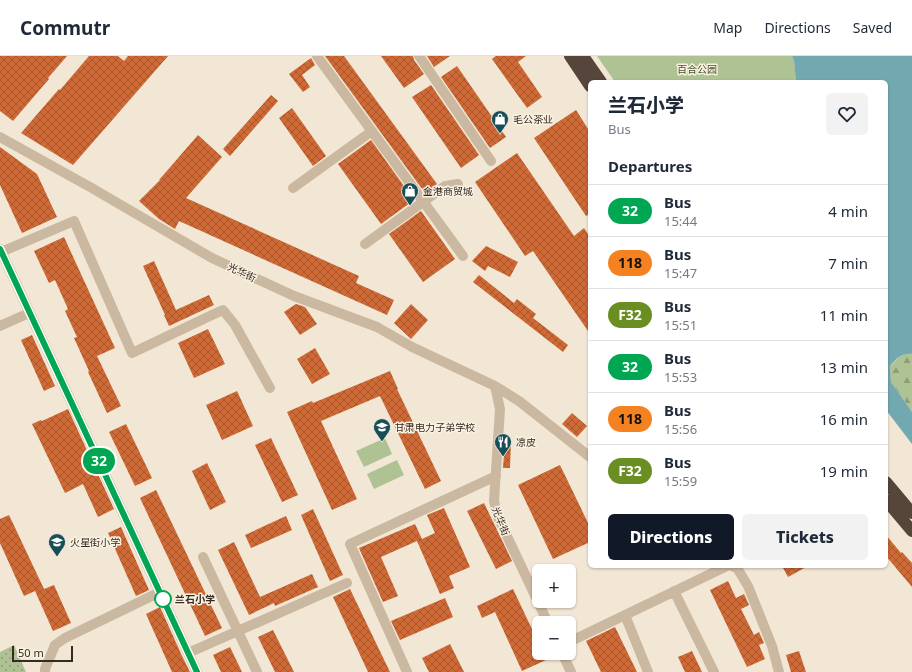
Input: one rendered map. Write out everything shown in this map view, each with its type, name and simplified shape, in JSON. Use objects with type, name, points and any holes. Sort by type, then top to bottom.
[{"type":"highway","points":[[570,56],[588,83]]},
{"type":"highway","points":[[583,56],[600,80]]},
{"type":"highway","points":[[888,484],[912,513]]},
{"type":"highway","points":[[888,502],[912,531]]},
{"type":"street","points":[[317,56],[463,256]]},
{"type":"street","points":[[419,56],[491,161]]},
{"type":"street","points":[[294,188],[372,131]]},
{"type":"street","name":"光华街","points":[[0,137],[212,258],[294,296],[377,327],[412,347],[495,386],[519,401],[588,455]]},
{"type":"street","points":[[365,244],[444,186],[458,184]]},
{"type":"street","points":[[197,672],[1,251],[74,221],[132,353],[223,310],[236,326],[270,388]]},
{"type":"street","points":[[0,326],[29,313]]},
{"type":"street","name":"光华街","points":[[495,386],[500,410],[494,501],[498,517],[545,616]]},
{"type":"street","points":[[407,672],[350,544],[496,476]]},
{"type":"street","points":[[203,557],[257,672]]},
{"type":"street","points":[[576,639],[723,568]]},
{"type":"street","points":[[737,568],[748,586],[772,646],[779,672]]},
{"type":"street","points":[[188,653],[347,583]]},
{"type":"street","points":[[674,591],[714,672]]},
{"type":"street","points":[[45,672],[55,645],[65,638],[160,592]]},
{"type":"street","points":[[625,615],[648,672]]},
{"type":"street","points":[[565,660],[571,672]]},
{"type":"green space","name":"百合公园","points":[[597,56],[792,56],[796,80],[614,80]]},
{"type":"green space","points":[[907,353],[912,354],[912,412],[891,382],[890,366],[899,357]]},
{"type":"green space","points":[[385,438],[392,454],[364,467],[356,451]]},
{"type":"green space","points":[[397,460],[404,475],[374,489],[367,474]]},
{"type":"green space","points":[[14,645],[26,672],[0,672],[0,652]]},
{"type":"water","points":[[792,56],[912,56],[912,354],[905,354],[890,366],[891,382],[912,412],[912,444],[888,413],[888,80],[796,80]]},
{"type":"building","points":[[0,56],[67,56],[13,121],[0,111]]},
{"type":"building","points":[[89,56],[118,56],[124,61],[128,56],[168,56],[73,165],[21,133]]},
{"type":"building","points":[[325,56],[344,56],[437,184],[425,193]]},
{"type":"building","points":[[381,56],[413,56],[414,60],[424,74],[404,88]]},
{"type":"building","points":[[427,56],[450,56],[434,67]]},
{"type":"building","points":[[496,56],[526,56],[518,62],[542,97],[527,108],[492,59]]},
{"type":"building","points":[[311,58],[315,65],[302,75],[310,87],[303,92],[289,74]]},
{"type":"building","points":[[457,66],[506,137],[490,148],[441,77]]},
{"type":"building","points":[[431,85],[479,155],[461,168],[412,97]]},
{"type":"building","points":[[271,95],[278,101],[230,156],[223,149]]},
{"type":"building","points":[[292,108],[326,156],[313,166],[279,118]]},
{"type":"building","points":[[576,110],[588,129],[588,215],[586,216],[534,138]]},
{"type":"building","points":[[198,135],[222,157],[186,198],[359,276],[356,283],[394,300],[387,315],[179,221],[175,229],[159,219],[139,201],[160,180]]},
{"type":"building","points":[[371,140],[414,200],[381,224],[338,164]]},
{"type":"building","points":[[0,147],[37,174],[57,217],[22,233],[0,185]]},
{"type":"building","points":[[517,153],[574,236],[584,228],[588,234],[588,331],[533,251],[525,256],[475,182]]},
{"type":"building","points":[[421,211],[455,259],[423,282],[389,234]]},
{"type":"building","points":[[64,237],[115,348],[97,356],[121,406],[107,413],[74,338],[77,337],[65,311],[68,309],[55,280],[49,283],[34,251]]},
{"type":"building","points":[[486,246],[518,262],[510,277],[488,266],[485,271],[472,261]]},
{"type":"building","points":[[154,261],[176,310],[209,295],[214,305],[169,326],[143,266]]},
{"type":"building","points":[[479,275],[514,303],[517,299],[536,314],[533,318],[568,345],[563,352],[473,282]]},
{"type":"building","points":[[296,304],[305,307],[317,324],[300,335],[284,312]]},
{"type":"building","points":[[411,304],[428,320],[411,339],[394,323]]},
{"type":"building","points":[[208,329],[225,364],[194,378],[178,343]]},
{"type":"building","points":[[32,335],[55,386],[44,391],[21,340]]},
{"type":"building","points":[[315,348],[330,374],[312,384],[297,359]]},
{"type":"building","points":[[390,371],[397,389],[441,481],[425,489],[380,396],[321,421],[357,499],[332,510],[287,412],[312,401],[313,403]]},
{"type":"building","points":[[237,391],[253,426],[222,440],[206,405]]},
{"type":"building","points":[[68,409],[114,509],[98,517],[83,484],[65,493],[32,424]]},
{"type":"building","points":[[572,413],[587,426],[577,437],[562,424]]},
{"type":"building","points":[[126,424],[152,478],[135,486],[109,432]]},
{"type":"building","points":[[271,438],[298,495],[282,502],[255,445]]},
{"type":"building","points":[[505,439],[511,440],[510,468],[503,468]]},
{"type":"building","points":[[207,463],[226,502],[210,510],[192,471]]},
{"type":"building","points":[[560,465],[588,523],[588,543],[553,559],[518,485]]},
{"type":"building","points":[[156,490],[222,628],[205,636],[140,498]]},
{"type":"building","points":[[484,503],[512,561],[496,569],[467,511]]},
{"type":"building","points":[[444,508],[470,567],[449,576],[454,588],[440,594],[417,541],[381,557],[398,596],[383,602],[359,548],[415,524],[422,539],[435,533],[427,515]]},
{"type":"building","points":[[313,509],[343,575],[330,581],[301,515]]},
{"type":"building","points":[[9,515],[44,589],[54,585],[71,623],[53,631],[35,591],[24,596],[0,543],[0,519]]},
{"type":"building","points":[[286,516],[292,530],[251,548],[245,535]]},
{"type":"building","points":[[121,527],[149,590],[136,596],[108,533]]},
{"type":"building","points":[[888,537],[912,563],[912,587],[888,558]]},
{"type":"building","points":[[234,542],[260,597],[312,574],[318,587],[275,606],[274,603],[249,615],[218,550]]},
{"type":"building","points":[[783,568],[804,568],[788,577]]},
{"type":"building","points":[[728,581],[736,598],[744,594],[749,605],[741,609],[754,635],[759,632],[764,643],[759,645],[765,659],[747,667],[710,590]]},
{"type":"building","points":[[350,589],[390,672],[368,672],[333,597]]},
{"type":"building","points":[[513,589],[532,629],[532,660],[546,660],[522,671],[495,612],[482,618],[477,606]]},
{"type":"building","points":[[445,598],[453,617],[400,640],[391,621]]},
{"type":"building","points":[[160,607],[190,672],[172,672],[146,614]]},
{"type":"building","points":[[615,627],[637,672],[601,672],[586,641]]},
{"type":"building","points":[[273,630],[294,672],[275,672],[258,637]]},
{"type":"building","points":[[450,644],[464,672],[429,672],[422,658]]},
{"type":"building","points":[[230,647],[242,672],[221,672],[213,655]]},
{"type":"building","points":[[692,651],[702,672],[685,672],[678,657]]},
{"type":"building","points":[[799,651],[806,672],[791,672],[786,655]]},
{"type":"bus line","name":"32","points":[[0,249],[197,672]]},
{"type":"place","name":"毛公茶业","points":[[500,134]]},
{"type":"place","name":"金港商贸城","points":[[410,206]]},
{"type":"place","name":"甘肃电力子弟学校","points":[[382,442]]},
{"type":"place","name":"凉皮","points":[[503,457]]},
{"type":"place","name":"火星街小学","points":[[57,557]]},
{"type":"place","name":"兰石小学","points":[[163,599]]}]
